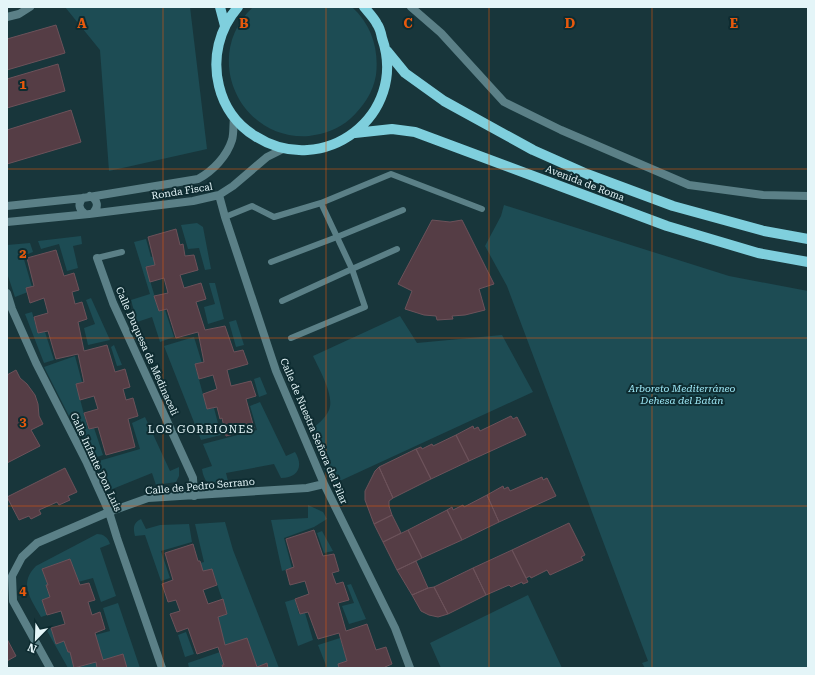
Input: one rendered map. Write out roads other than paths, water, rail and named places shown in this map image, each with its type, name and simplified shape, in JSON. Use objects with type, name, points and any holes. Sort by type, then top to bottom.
[{"type":"main road","points":[[220,7],[225,26]]},
{"type":"main road","points":[[238,7],[225,26],[217,49],[216,73],[222,96],[234,118],[247,132],[264,142],[282,149],[308,151],[333,145],[355,133],[370,118],[381,99],[387,76],[387,51],[377,24],[364,7]]},
{"type":"main road","name":"Avenida de Roma","points":[[387,51],[405,73],[444,101],[547,156],[587,174],[673,206],[764,231],[808,239]]},
{"type":"main road","name":"Avenida de Roma","points":[[355,133],[392,129],[415,132],[667,226],[758,253],[808,262]]},
{"type":"street","points":[[7,18],[19,14],[30,7]]},
{"type":"street","points":[[411,7],[441,33],[504,102],[561,130],[689,185],[763,195],[808,196]]},
{"type":"street","name":"Ronda Fiscal","points":[[7,206],[87,197],[198,179],[212,170],[226,152],[232,139],[234,118]]},
{"type":"street","name":"Ronda Fiscal","points":[[7,222],[193,201],[219,195],[233,186],[267,157],[282,149]]},
{"type":"street","name":"Calle de Nuestra Señora del Pilar","points":[[219,195],[276,371],[324,484],[395,628],[410,668]]},
{"type":"street","points":[[85,214],[80,209],[79,203],[87,197],[96,200],[98,204],[93,213]]},
{"type":"street","name":"Calle Duquesa de Medinaceli","points":[[97,258],[112,303],[193,478],[194,496]]},
{"type":"street","name":"Calle Infante Don Luis","points":[[7,293],[12,309],[36,363],[87,463],[109,512],[162,668]]},
{"type":"street","name":"Calle de Pedro Serrano","points":[[50,668],[13,601],[12,576],[22,557],[37,543],[109,512],[148,498],[307,488],[324,484]]},
{"type":"lane","points":[[225,217],[252,206],[274,217],[321,203],[391,174],[482,209]]},
{"type":"lane","points":[[291,338],[365,307],[352,269],[321,203]]},
{"type":"lane","points":[[271,262],[403,210]]},
{"type":"lane","points":[[282,301],[398,249]]},
{"type":"lane","points":[[97,258],[122,252]]},
{"type":"district","name":"LOS GORRIONES","points":[[201,429]]},
{"type":"park label","name":"Arboreto Mediterráneo Dehesa del Batán","points":[[682,394]]}]
